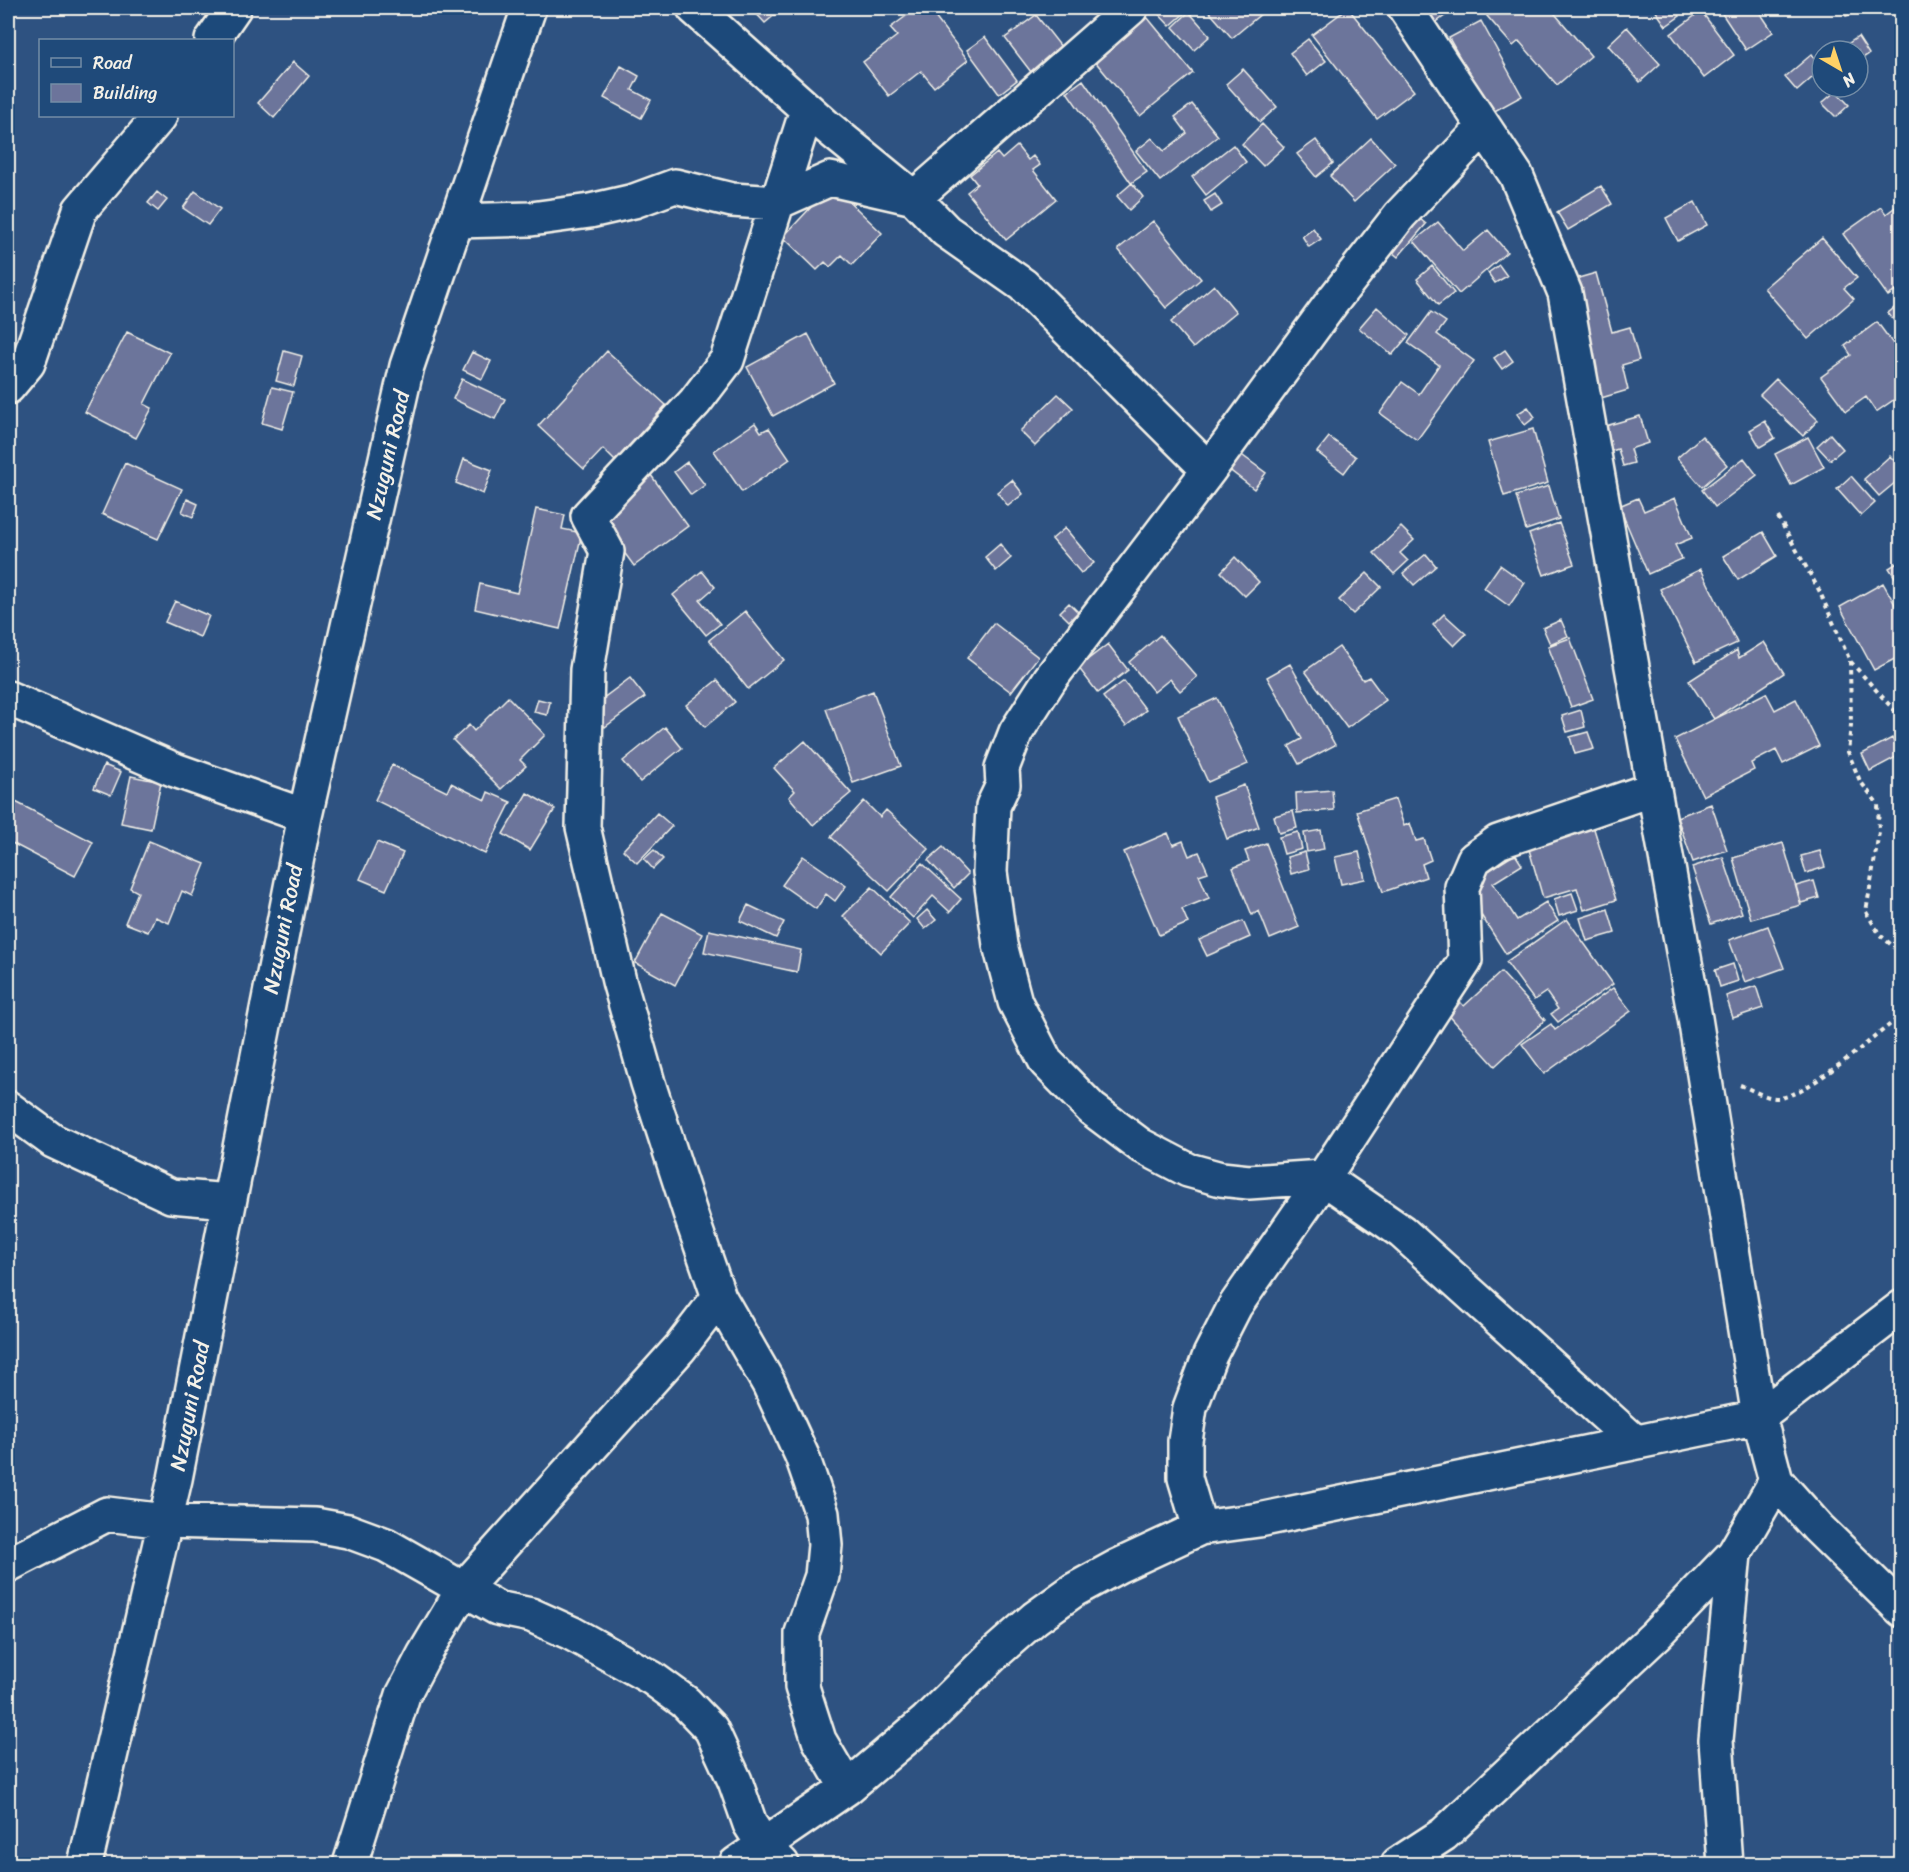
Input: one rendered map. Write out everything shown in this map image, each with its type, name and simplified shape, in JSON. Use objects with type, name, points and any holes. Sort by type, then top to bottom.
[{"type":"street","points":[[213,39],[234,8]]},
{"type":"street","name":"Nzuguni Road","points":[[86,1864],[165,1521],[305,816],[407,366],[529,8]]},
{"type":"street","points":[[694,8],[807,110],[914,198],[946,231],[1023,285],[1209,470]]},
{"type":"street","points":[[914,198],[1131,8]]},
{"type":"street","points":[[1405,8],[1516,175],[1565,292],[1704,1072],[1759,1417],[1776,1481],[1818,1528],[1902,1610]]},
{"type":"street","points":[[807,110],[728,360],[695,402],[588,516],[607,551],[587,670],[583,826],[598,900],[648,1083],[719,1297],[769,1384],[802,1456],[822,1514],[825,1545],[822,1576],[802,1633],[802,1688],[819,1740],[847,1788]]},
{"type":"street","points":[[8,387],[28,363],[80,210],[159,117]]},
{"type":"street","points":[[1484,127],[1400,215],[1332,302],[1209,470],[1050,679],[1016,732],[1002,768],[1003,785],[993,806],[990,872],[1000,945],[1015,1002],[1046,1062],[1092,1109],[1140,1145],[1188,1170],[1221,1179],[1249,1182],[1322,1177],[1402,1232],[1634,1441]]},
{"type":"street","points":[[456,221],[531,219],[590,211],[634,201],[675,186],[732,200],[776,203],[830,178],[914,198]]},
{"type":"street","points":[[8,698],[175,770],[305,816]]},
{"type":"street","points":[[1200,1528],[1185,1479],[1185,1441],[1190,1408],[1210,1355],[1235,1306],[1465,962],[1462,887],[1474,859],[1498,842],[1653,789]]},
{"type":"street","points":[[8,1108],[53,1141],[171,1196],[228,1201]]},
{"type":"street","points":[[350,1864],[403,1695],[464,1588],[680,1348],[719,1297]]},
{"type":"street","points":[[736,1864],[773,1855],[926,1721],[994,1654],[1035,1618],[1074,1590],[1118,1566],[1200,1528],[1259,1520],[1759,1417],[1902,1307]]},
{"type":"street","points":[[1398,1864],[1444,1834],[1516,1769],[1656,1635],[1734,1554],[1776,1481]]},
{"type":"street","points":[[8,1565],[107,1514],[165,1521],[315,1525],[348,1531],[386,1545],[497,1608],[531,1615],[571,1633],[652,1678],[685,1702],[711,1729],[735,1781],[750,1824],[773,1855]]},
{"type":"street","points":[[1725,1864],[1716,1740],[1734,1554]]},
{"type":"path","points":[[1778,517],[1819,590],[1850,661],[1902,719]]},
{"type":"path","points":[[1850,661],[1851,725],[1848,752],[1860,781],[1878,804],[1879,832],[1866,912],[1880,935],[1902,954]]},
{"type":"path","points":[[1704,1072],[1773,1098],[1781,1098],[1827,1073],[1902,1014]]},
{"type":"building","points":[[751,8],[783,8],[765,23]]},
{"type":"building","points":[[917,8],[928,8],[968,60],[934,87],[921,71],[889,96],[863,62],[897,36],[890,28]]},
{"type":"building","points":[[1153,8],[1184,8],[1187,11],[1170,26]]},
{"type":"building","points":[[1206,8],[1268,8],[1232,38]]},
{"type":"building","points":[[1348,8],[1414,91],[1377,119],[1312,35]]},
{"type":"building","points":[[1423,8],[1456,8],[1435,23]]},
{"type":"building","points":[[1497,8],[1550,8],[1591,56],[1557,85],[1519,41],[1513,46],[1487,16]]},
{"type":"building","points":[[1675,8],[1680,16],[1666,26],[1655,10]]},
{"type":"building","points":[[1729,8],[1757,8],[1773,32],[1746,50],[1721,12]]},
{"type":"building","points":[[1843,8],[1869,8],[1846,16]]},
{"type":"building","points":[[1701,11],[1734,55],[1704,78],[1671,34]]},
{"type":"building","points":[[1189,12],[1210,36],[1194,50],[1173,27]]},
{"type":"building","points":[[1036,15],[1062,48],[1031,72],[1005,38]]},
{"type":"building","points":[[1147,17],[1193,73],[1140,116],[1094,60]]},
{"type":"building","points":[[1481,21],[1522,96],[1491,113],[1449,38]]},
{"type":"building","points":[[1627,27],[1660,64],[1640,82],[1608,45]]},
{"type":"building","points":[[985,37],[1017,80],[999,94],[967,50]]},
{"type":"building","points":[[1308,39],[1326,61],[1307,76],[1290,53]]},
{"type":"building","points":[[1810,56],[1810,80],[1797,91],[1785,77]]},
{"type":"building","points":[[293,62],[309,76],[274,118],[258,103]]},
{"type":"building","points":[[621,66],[639,76],[632,90],[651,100],[641,118],[604,98]]},
{"type":"building","points":[[1243,69],[1277,107],[1260,122],[1226,84]]},
{"type":"building","points":[[1083,80],[1147,172],[1131,183],[1067,92]]},
{"type":"building","points":[[1827,99],[1843,99],[1849,105],[1836,117],[1822,103]]},
{"type":"building","points":[[1192,104],[1218,136],[1160,181],[1136,151],[1152,138],[1164,151],[1187,133],[1175,117]]},
{"type":"building","points":[[1262,124],[1284,147],[1263,166],[1242,144]]},
{"type":"building","points":[[1371,138],[1395,164],[1354,202],[1330,176]]},
{"type":"building","points":[[1316,140],[1333,163],[1316,177],[1297,154]]},
{"type":"building","points":[[1233,145],[1246,162],[1206,195],[1192,177]]},
{"type":"building","points":[[1017,146],[1028,160],[1033,156],[1040,165],[1033,170],[1056,199],[1006,240],[967,192],[977,184],[970,175],[997,153],[1002,159]]},
{"type":"building","points":[[1132,183],[1143,197],[1129,210],[1117,196]]},
{"type":"building","points":[[832,185],[882,233],[852,265],[842,255],[830,267],[825,262],[817,270],[783,237]]},
{"type":"building","points":[[1601,186],[1612,204],[1568,230],[1557,212]]},
{"type":"building","points":[[195,191],[220,209],[208,225],[183,208]]},
{"type":"building","points":[[157,192],[167,200],[158,211],[148,203]]},
{"type":"building","points":[[1215,194],[1222,205],[1211,212],[1204,201]]},
{"type":"building","points":[[1695,202],[1707,225],[1678,241],[1666,218]]},
{"type":"building","points":[[1902,202],[1902,287],[1888,296],[1843,234],[1881,207],[1886,214]]},
{"type":"building","points":[[1414,214],[1426,224],[1398,257],[1386,247]]},
{"type":"building","points":[[1153,221],[1201,279],[1166,308],[1118,249]]},
{"type":"building","points":[[1438,222],[1463,251],[1488,230],[1507,252],[1459,294],[1414,241]]},
{"type":"building","points":[[1313,228],[1321,239],[1309,247],[1302,236]]},
{"type":"building","points":[[1822,238],[1857,278],[1844,288],[1854,299],[1808,339],[1764,288]]},
{"type":"building","points":[[1499,265],[1507,276],[1495,283],[1488,273]]},
{"type":"building","points":[[1432,266],[1454,293],[1438,305],[1417,279]]},
{"type":"building","points":[[1596,273],[1612,332],[1630,327],[1639,360],[1622,365],[1628,390],[1601,398],[1568,281]]},
{"type":"building","points":[[1214,285],[1236,312],[1193,348],[1171,322]]},
{"type":"building","points":[[1902,302],[1902,331],[1888,313]]},
{"type":"building","points":[[1377,307],[1409,335],[1392,355],[1359,328]]},
{"type":"building","points":[[1431,312],[1446,322],[1437,334],[1474,361],[1417,440],[1380,413],[1402,382],[1419,394],[1439,365],[1408,343]]},
{"type":"building","points":[[1877,322],[1902,356],[1902,394],[1876,412],[1866,397],[1846,411],[1821,377],[1851,355],[1845,346]]},
{"type":"building","points":[[127,332],[170,353],[144,404],[152,408],[136,438],[85,412]]},
{"type":"building","points":[[808,334],[834,383],[773,416],[747,367]]},
{"type":"building","points":[[1505,350],[1513,361],[1502,369],[1494,358]]},
{"type":"building","points":[[284,351],[302,356],[294,386],[276,381]]},
{"type":"building","points":[[607,351],[666,405],[615,461],[603,449],[584,469],[538,426]]},
{"type":"building","points":[[472,352],[491,361],[482,379],[463,370]]},
{"type":"building","points":[[462,379],[505,399],[495,419],[453,399]]},
{"type":"building","points":[[1776,379],[1818,420],[1803,436],[1760,395]]},
{"type":"building","points":[[272,387],[293,392],[282,429],[262,423]]},
{"type":"building","points":[[1058,394],[1073,408],[1035,446],[1020,431]]},
{"type":"building","points":[[1528,407],[1535,417],[1525,425],[1517,414]]},
{"type":"building","points":[[1640,416],[1648,443],[1630,449],[1634,463],[1623,466],[1618,449],[1602,454],[1595,429]]},
{"type":"building","points":[[1765,421],[1775,438],[1760,447],[1750,430]]},
{"type":"building","points":[[755,423],[761,432],[769,428],[790,459],[742,492],[714,451]]},
{"type":"building","points":[[1533,429],[1548,483],[1504,496],[1488,442]]},
{"type":"building","points":[[1830,434],[1843,449],[1830,460],[1817,446]]},
{"type":"building","points":[[1702,436],[1727,465],[1702,487],[1677,458]]},
{"type":"building","points":[[1329,437],[1356,457],[1344,473],[1317,452]]},
{"type":"building","points":[[1808,437],[1824,467],[1791,485],[1775,454]]},
{"type":"building","points":[[1239,453],[1266,473],[1254,489],[1227,468]]},
{"type":"building","points":[[1890,456],[1902,469],[1902,477],[1879,496],[1864,479]]},
{"type":"building","points":[[1744,458],[1757,475],[1715,507],[1702,490]]},
{"type":"building","points":[[464,459],[492,470],[483,494],[456,483]]},
{"type":"building","points":[[687,462],[705,485],[691,495],[674,472]]},
{"type":"building","points":[[125,463],[182,489],[158,539],[102,514]]},
{"type":"building","points":[[648,471],[688,526],[634,566],[594,511]]},
{"type":"building","points":[[1851,476],[1875,503],[1861,516],[1837,489]]},
{"type":"building","points":[[1012,480],[1023,494],[1008,506],[997,492]]},
{"type":"building","points":[[1549,486],[1559,519],[1526,530],[1516,496]]},
{"type":"building","points":[[1638,498],[1644,511],[1675,498],[1692,538],[1675,545],[1682,559],[1648,574],[1619,506]]},
{"type":"building","points":[[187,499],[198,504],[193,517],[182,512]]},
{"type":"building","points":[[536,509],[565,515],[562,529],[582,533],[560,629],[475,609],[480,584],[517,593]]},
{"type":"building","points":[[1559,523],[1574,564],[1544,575],[1529,534]]},
{"type":"building","points":[[1401,527],[1414,540],[1400,553],[1408,561],[1394,574],[1374,553]]},
{"type":"building","points":[[1065,528],[1094,563],[1081,573],[1052,539]]},
{"type":"building","points":[[1763,532],[1777,556],[1738,580],[1723,556]]},
{"type":"building","points":[[1000,544],[1011,558],[996,571],[985,557]]},
{"type":"building","points":[[1426,554],[1436,566],[1414,585],[1403,573]]},
{"type":"building","points":[[1235,557],[1259,582],[1245,596],[1221,572]]},
{"type":"building","points":[[1902,560],[1902,582],[1899,583],[1889,568]]},
{"type":"building","points":[[1500,565],[1525,583],[1509,606],[1484,588]]},
{"type":"building","points":[[1701,569],[1737,643],[1696,662],[1660,589]]},
{"type":"building","points":[[702,571],[715,587],[700,600],[720,624],[706,635],[673,595]]},
{"type":"building","points":[[1367,573],[1381,587],[1353,614],[1339,600]]},
{"type":"building","points":[[1883,583],[1902,617],[1902,655],[1874,670],[1840,607]]},
{"type":"building","points":[[175,601],[209,616],[200,637],[165,622]]},
{"type":"building","points":[[1069,603],[1078,612],[1069,621],[1060,612]]},
{"type":"building","points":[[745,611],[784,660],[748,689],[709,640]]},
{"type":"building","points":[[1444,614],[1466,634],[1454,646],[1433,625]]},
{"type":"building","points":[[1561,620],[1568,636],[1550,644],[1543,628]]},
{"type":"building","points":[[994,623],[1038,657],[1011,692],[967,658]]},
{"type":"building","points":[[1160,635],[1197,677],[1180,691],[1170,679],[1154,692],[1129,662]]},
{"type":"building","points":[[1570,638],[1593,699],[1571,707],[1548,646]]},
{"type":"building","points":[[1764,642],[1784,673],[1714,719],[1689,681],[1737,650],[1739,658]]},
{"type":"building","points":[[1108,644],[1128,670],[1098,693],[1078,667]]},
{"type":"building","points":[[1339,647],[1363,680],[1369,677],[1386,700],[1347,728],[1305,671]]},
{"type":"building","points":[[1290,664],[1335,745],[1299,764],[1289,746],[1302,739],[1267,677]]},
{"type":"building","points":[[630,678],[645,697],[605,727],[590,708]]},
{"type":"building","points":[[717,680],[735,702],[705,727],[686,705]]},
{"type":"building","points":[[1124,681],[1146,710],[1126,726],[1103,697]]},
{"type":"building","points":[[873,691],[901,766],[853,783],[826,709]]},
{"type":"building","points":[[1766,693],[1775,710],[1796,699],[1819,746],[1783,764],[1776,750],[1751,763],[1754,770],[1703,796],[1675,739]]},
{"type":"building","points":[[508,697],[545,735],[520,760],[526,766],[501,789],[453,740],[469,725],[474,731]]},
{"type":"building","points":[[1217,698],[1248,764],[1208,782],[1178,716]]},
{"type":"building","points":[[538,699],[550,702],[547,715],[534,712]]},
{"type":"building","points":[[1581,710],[1585,727],[1567,732],[1562,716]]},
{"type":"building","points":[[665,727],[682,748],[640,782],[623,761]]},
{"type":"building","points":[[1588,732],[1594,749],[1575,754],[1570,737]]},
{"type":"building","points":[[1892,738],[1900,755],[1870,771],[1862,754]]},
{"type":"building","points":[[805,741],[851,793],[813,825],[789,797],[795,791],[774,768]]},
{"type":"building","points":[[104,765],[121,772],[111,795],[94,788]]},
{"type":"building","points":[[392,765],[447,792],[451,783],[485,800],[488,792],[511,802],[485,854],[375,800]]},
{"type":"building","points":[[131,776],[161,782],[151,829],[121,823]]},
{"type":"building","points":[[1244,785],[1259,827],[1227,839],[1212,797]]},
{"type":"building","points":[[1332,790],[1334,810],[1297,813],[1296,793]]},
{"type":"building","points":[[527,793],[555,809],[530,850],[503,834]]},
{"type":"building","points":[[8,798],[93,842],[75,876],[8,841]]},
{"type":"building","points":[[1395,799],[1404,826],[1410,823],[1416,841],[1424,839],[1431,860],[1422,864],[1426,877],[1383,892],[1357,811]]},
{"type":"building","points":[[864,801],[880,817],[886,810],[929,849],[889,891],[831,837]]},
{"type":"building","points":[[1711,804],[1727,850],[1693,862],[1677,817]]},
{"type":"building","points":[[1293,811],[1297,828],[1279,833],[1274,816]]},
{"type":"building","points":[[657,813],[672,826],[637,863],[623,850]]},
{"type":"building","points":[[1591,819],[1616,900],[1584,910],[1577,888],[1543,898],[1526,839]]},
{"type":"building","points":[[1321,830],[1324,849],[1307,852],[1304,833]]},
{"type":"building","points":[[1298,832],[1302,849],[1284,854],[1279,837]]},
{"type":"building","points":[[1168,833],[1173,845],[1183,841],[1189,856],[1199,852],[1208,872],[1199,875],[1209,898],[1182,909],[1188,923],[1159,935],[1124,852]]},
{"type":"building","points":[[149,841],[205,864],[192,896],[182,891],[169,923],[155,917],[148,932],[125,923],[138,892],[130,888]]},
{"type":"building","points":[[377,842],[403,853],[386,890],[360,879]]},
{"type":"building","points":[[1266,843],[1299,927],[1270,939],[1259,911],[1252,915],[1233,868],[1249,861],[1245,851]]},
{"type":"building","points":[[1783,843],[1801,905],[1751,919],[1733,858]]},
{"type":"building","points":[[943,847],[968,874],[954,888],[928,860]]},
{"type":"building","points":[[654,850],[663,859],[653,869],[644,859]]},
{"type":"building","points":[[1820,851],[1825,867],[1806,873],[1801,856]]},
{"type":"building","points":[[1305,852],[1309,869],[1291,874],[1287,857]]},
{"type":"building","points":[[1359,852],[1365,879],[1341,884],[1335,857]]},
{"type":"building","points":[[1515,854],[1522,865],[1493,883],[1517,920],[1546,902],[1558,921],[1506,954],[1463,887]]},
{"type":"building","points":[[803,856],[846,886],[835,901],[826,894],[816,909],[782,885]]},
{"type":"building","points":[[1723,857],[1742,913],[1711,924],[1692,867]]},
{"type":"building","points":[[922,863],[961,899],[950,912],[933,896],[913,918],[891,897]]},
{"type":"building","points":[[1814,881],[1819,898],[1801,903],[1796,886]]},
{"type":"building","points":[[872,887],[910,923],[881,953],[843,916]]},
{"type":"building","points":[[1572,893],[1578,910],[1559,916],[1554,899]]},
{"type":"building","points":[[748,905],[784,922],[776,938],[740,921]]},
{"type":"building","points":[[1608,909],[1615,933],[1587,941],[1580,918]]},
{"type":"building","points":[[927,910],[936,920],[925,929],[917,919]]},
{"type":"building","points":[[662,913],[702,934],[675,985],[635,963]]},
{"type":"building","points":[[1567,919],[1613,984],[1558,1022],[1551,1014],[1558,1009],[1546,992],[1534,1000],[1506,962]]},
{"type":"building","points":[[1243,921],[1250,937],[1207,956],[1199,940]]},
{"type":"building","points":[[1768,926],[1784,968],[1745,982],[1729,940]]},
{"type":"building","points":[[709,930],[801,950],[797,972],[704,952]]},
{"type":"building","points":[[1733,964],[1738,981],[1720,987],[1715,970]]},
{"type":"building","points":[[1501,972],[1545,1020],[1495,1066],[1444,1010],[1457,999],[1464,1006]]},
{"type":"building","points":[[1756,986],[1763,1008],[1733,1018],[1726,996]]},
{"type":"building","points":[[1613,988],[1631,1011],[1544,1074],[1522,1044],[1551,1024],[1555,1030]]}]
